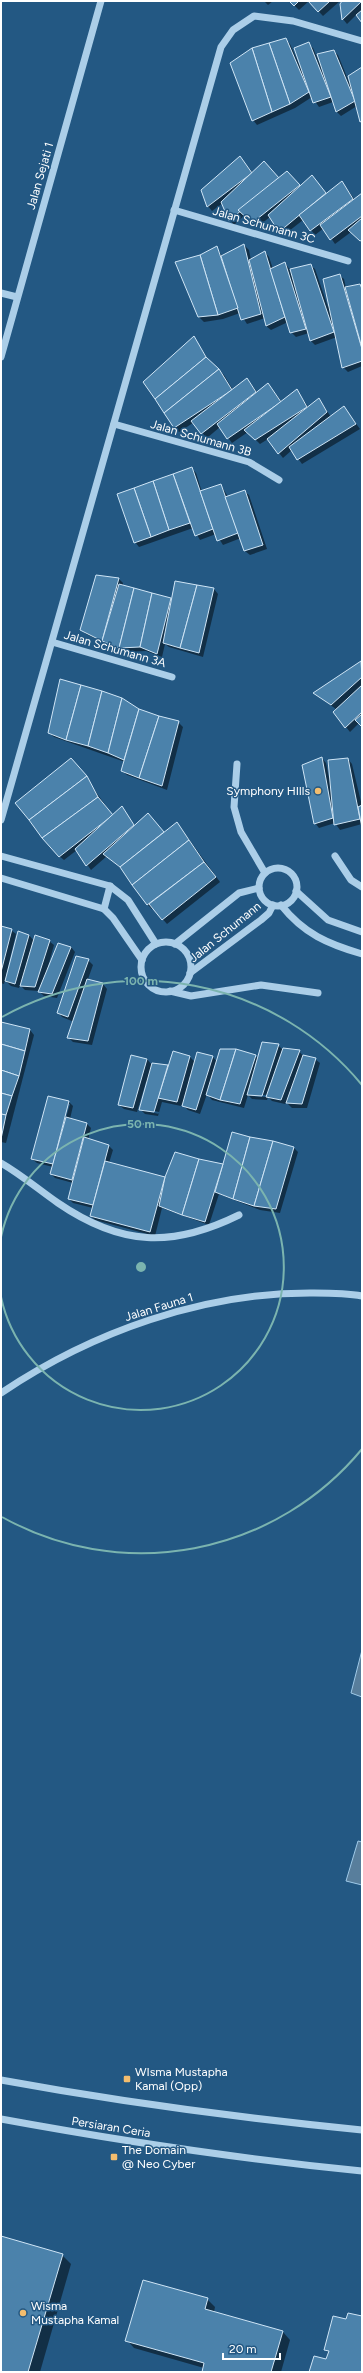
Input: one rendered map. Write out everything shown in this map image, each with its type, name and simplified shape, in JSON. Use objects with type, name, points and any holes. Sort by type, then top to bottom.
[{"type":"street","name":"Jalan Sejati 1","points":[[1,357],[101,1]]},
{"type":"street","points":[[1,820],[220,47],[233,30],[254,16],[293,21],[362,41]]},
{"type":"street","name":"Jalan Schumann 3C","points":[[174,210],[348,261]]},
{"type":"street","points":[[1,293],[17,298]]},
{"type":"street","name":"Jalan Schumann 3B","points":[[114,424],[249,462],[279,480]]},
{"type":"street","name":"Jalan Schumann 3A","points":[[52,642],[172,677]]},
{"type":"street","points":[[237,764],[234,807],[241,832],[265,873],[277,868],[289,872],[296,883],[296,892],[290,901],[282,905],[288,914],[318,939],[362,954]]},
{"type":"street","points":[[1,856],[110,886],[128,900],[156,944]]},
{"type":"street","points":[[335,856],[351,880],[362,887]]},
{"type":"street","name":"Jalan Schumann","points":[[265,873],[259,888],[262,898],[272,905],[282,905]]},
{"type":"street","points":[[1,878],[104,909],[113,918],[142,960]]},
{"type":"street","points":[[104,909],[110,886]]},
{"type":"street","name":"Jalan Schumann","points":[[175,944],[239,892],[259,888]]},
{"type":"street","points":[[296,892],[328,920],[362,932]]},
{"type":"street","name":"Jalan Schumann","points":[[190,973],[261,920],[269,913],[272,905]]},
{"type":"street","points":[[170,991],[181,987],[190,973],[190,960],[187,954],[175,944],[168,942],[156,944],[148,950],[142,960],[142,973],[145,981],[158,991],[170,991],[191,996],[262,985],[318,993]]},
{"type":"street","points":[[1,1163],[84,1219],[111,1231],[146,1238],[170,1238],[211,1229],[239,1215]]},
{"type":"street","name":"Jalan Fauna 1","points":[[1,1393],[37,1368],[108,1336],[191,1307],[279,1293],[362,1296]]},
{"type":"street","points":[[1,2080],[80,2094],[248,2118],[362,2130]]},
{"type":"street","name":"Persiaran Ceria","points":[[1,2119],[106,2139],[288,2164],[362,2171]]},
{"type":"water","points":[[362,1650],[362,1697],[351,1693]]},
{"type":"water","points":[[358,1841],[362,1842],[362,1885],[346,1881]]},
{"type":"building","points":[[289,1],[299,1],[294,6]]},
{"type":"building","points":[[308,1],[330,1],[318,12]]},
{"type":"building","points":[[342,1],[362,1],[342,20],[340,4]]},
{"type":"building","points":[[362,10],[362,23],[356,15]]},
{"type":"building","points":[[286,38],[309,92],[290,104],[269,43]]},
{"type":"building","points":[[309,42],[331,97],[313,103],[294,48]]},
{"type":"building","points":[[269,43],[290,104],[272,112],[252,48]]},
{"type":"building","points":[[252,48],[272,112],[252,121],[230,63]]},
{"type":"building","points":[[334,50],[355,101],[336,112],[317,54]]},
{"type":"building","points":[[362,67],[362,121],[360,122],[348,76]]},
{"type":"building","points":[[240,156],[252,173],[207,207],[201,190]]},
{"type":"building","points":[[264,161],[279,178],[229,221],[221,202]]},
{"type":"building","points":[[287,171],[300,185],[252,223],[238,210]]},
{"type":"building","points":[[312,175],[326,193],[279,232],[268,215]]},
{"type":"building","points":[[342,181],[353,199],[310,231],[299,215]]},
{"type":"building","points":[[362,193],[362,216],[330,240],[320,225]]},
{"type":"building","points":[[362,218],[362,240],[360,241],[348,230]]},
{"type":"building","points":[[244,244],[261,314],[241,320],[221,256]]},
{"type":"building","points":[[217,246],[238,308],[218,315],[200,255]]},
{"type":"building","points":[[265,251],[285,317],[266,326],[249,260]]},
{"type":"building","points":[[200,255],[218,315],[198,317],[175,262]]},
{"type":"building","points":[[285,262],[306,329],[290,333],[270,269]]},
{"type":"building","points":[[311,264],[334,332],[310,341],[290,269]]},
{"type":"building","points":[[340,274],[362,349],[362,361],[342,368],[323,279]]},
{"type":"building","points":[[360,284],[362,289],[362,348],[345,287]]},
{"type":"building","points":[[194,336],[206,357],[155,399],[143,382]]},
{"type":"building","points":[[206,357],[219,369],[164,413],[155,399]]},
{"type":"building","points":[[219,369],[232,390],[174,428],[164,413]]},
{"type":"building","points":[[247,378],[256,392],[201,434],[191,421]]},
{"type":"building","points":[[268,383],[281,402],[227,439],[217,424]]},
{"type":"building","points":[[297,389],[307,407],[255,440],[244,430]]},
{"type":"building","points":[[319,398],[327,412],[278,454],[267,439]]},
{"type":"building","points":[[344,406],[356,424],[297,460],[289,447]]},
{"type":"building","points":[[192,467],[213,529],[195,536],[173,474]]},
{"type":"building","points":[[173,474],[190,523],[169,530],[153,481]]},
{"type":"building","points":[[153,481],[169,530],[151,537],[134,488]]},
{"type":"building","points":[[221,484],[238,533],[217,541],[200,491]]},
{"type":"building","points":[[134,488],[151,537],[134,543],[117,494]]},
{"type":"building","points":[[245,490],[263,545],[244,551],[225,497]]},
{"type":"building","points":[[96,575],[119,578],[102,641],[80,630]]},
{"type":"building","points":[[175,581],[197,585],[180,648],[163,643]]},
{"type":"building","points":[[119,584],[134,588],[119,648],[102,641]]},
{"type":"building","points":[[197,585],[214,588],[199,653],[180,648]]},
{"type":"building","points":[[134,588],[152,593],[140,647],[119,648]]},
{"type":"building","points":[[152,593],[171,598],[157,654],[140,647]]},
{"type":"building","points":[[361,661],[362,677],[331,705],[313,693]]},
{"type":"building","points":[[60,679],[81,685],[66,740],[48,733]]},
{"type":"building","points":[[81,685],[102,691],[88,746],[66,740]]},
{"type":"building","points":[[362,685],[362,712],[345,728],[333,712]]},
{"type":"building","points":[[102,691],[122,698],[108,753],[88,746]]},
{"type":"building","points":[[122,698],[139,709],[124,760],[108,753]]},
{"type":"building","points":[[139,709],[159,716],[139,778],[121,771]]},
{"type":"building","points":[[362,714],[362,727],[355,720]]},
{"type":"building","points":[[159,716],[179,721],[162,786],[139,778]]},
{"type":"building","name":"Symphony HIlls","points":[[322,757],[333,818],[314,824],[302,765]]},
{"type":"building","points":[[71,758],[87,776],[29,820],[15,803]]},
{"type":"building","points":[[348,758],[360,819],[334,825],[328,760]]},
{"type":"building","points":[[87,776],[98,797],[42,838],[29,820]]},
{"type":"building","points":[[98,797],[113,815],[59,857],[42,838]]},
{"type":"building","points":[[362,805],[362,828],[358,807]]},
{"type":"building","points":[[122,806],[134,825],[86,866],[75,849]]},
{"type":"building","points":[[148,813],[164,832],[120,867],[103,854]]},
{"type":"building","points":[[177,822],[189,840],[132,885],[120,867]]},
{"type":"building","points":[[189,840],[204,862],[147,905],[132,885]]},
{"type":"building","points":[[204,862],[216,877],[162,920],[149,904]]},
{"type":"building","points":[[1,926],[12,929],[1,972]]},
{"type":"building","points":[[18,931],[29,935],[15,984],[5,981]]},
{"type":"building","points":[[35,935],[50,940],[35,987],[20,986]]},
{"type":"building","points":[[58,943],[71,947],[52,994],[38,992]]},
{"type":"building","points":[[76,956],[89,959],[68,1017],[57,1013]]},
{"type":"building","points":[[87,979],[103,983],[88,1041],[67,1038]]},
{"type":"building","points":[[1,1022],[30,1029],[25,1051],[1,1044]]},
{"type":"building","points":[[262,1042],[279,1044],[262,1096],[247,1095]]},
{"type":"building","points":[[1,1044],[25,1051],[19,1076],[1,1070]]},
{"type":"building","points":[[283,1048],[300,1050],[281,1100],[266,1097]]},
{"type":"building","points":[[220,1049],[236,1049],[220,1100],[206,1095]]},
{"type":"building","points":[[236,1049],[256,1055],[240,1104],[220,1100]]},
{"type":"building","points":[[173,1051],[190,1056],[177,1102],[158,1098]]},
{"type":"building","points":[[197,1052],[213,1056],[196,1110],[182,1106]]},
{"type":"building","points":[[131,1055],[147,1059],[133,1108],[118,1105]]},
{"type":"building","points":[[303,1055],[316,1058],[302,1104],[286,1103]]},
{"type":"building","points":[[152,1063],[168,1065],[154,1112],[139,1110]]},
{"type":"building","points":[[1,1070],[19,1076],[12,1096],[1,1093]]},
{"type":"building","points":[[1,1093],[12,1096],[6,1115],[1,1114]]},
{"type":"building","points":[[48,1096],[69,1101],[53,1164],[31,1159]]},
{"type":"building","points":[[1,1114],[6,1115],[1,1139]]},
{"type":"building","points":[[66,1117],[87,1123],[72,1180],[50,1174]]},
{"type":"building","points":[[232,1132],[250,1137],[233,1199],[215,1192]]},
{"type":"building","points":[[84,1137],[109,1145],[93,1205],[68,1199]]},
{"type":"building","points":[[250,1137],[273,1141],[254,1206],[233,1199]]},
{"type":"building","points":[[273,1141],[294,1147],[276,1209],[254,1206]]},
{"type":"building","points":[[175,1152],[199,1159],[182,1215],[159,1206],[165,1177]]},
{"type":"building","points":[[199,1159],[223,1164],[205,1222],[182,1215]]},
{"type":"building","points":[[105,1161],[165,1177],[150,1232],[90,1216]]},
{"type":"building","name":"Wisma Mustapha Kamal","points":[[1,2236],[63,2254],[28,2372],[1,2372]]},
{"type":"building","points":[[143,2280],[208,2298],[205,2309],[283,2331],[271,2372],[202,2372],[204,2363],[125,2341]]},
{"type":"building","points":[[348,2313],[362,2316],[362,2372],[309,2372],[314,2356],[326,2359],[329,2351],[324,2350],[333,2316],[346,2319]]},
{"type":"place","name":"Symphony HIlls","points":[[318,791]]},
{"type":"place","name":"WIsma Mustapha Kamal (Opp)","points":[[127,2079]]},
{"type":"place","name":"The Domain @ Neo Cyber","points":[[114,2157]]},
{"type":"place","name":"Wisma Mustapha Kamal","points":[[23,2313]]}]
